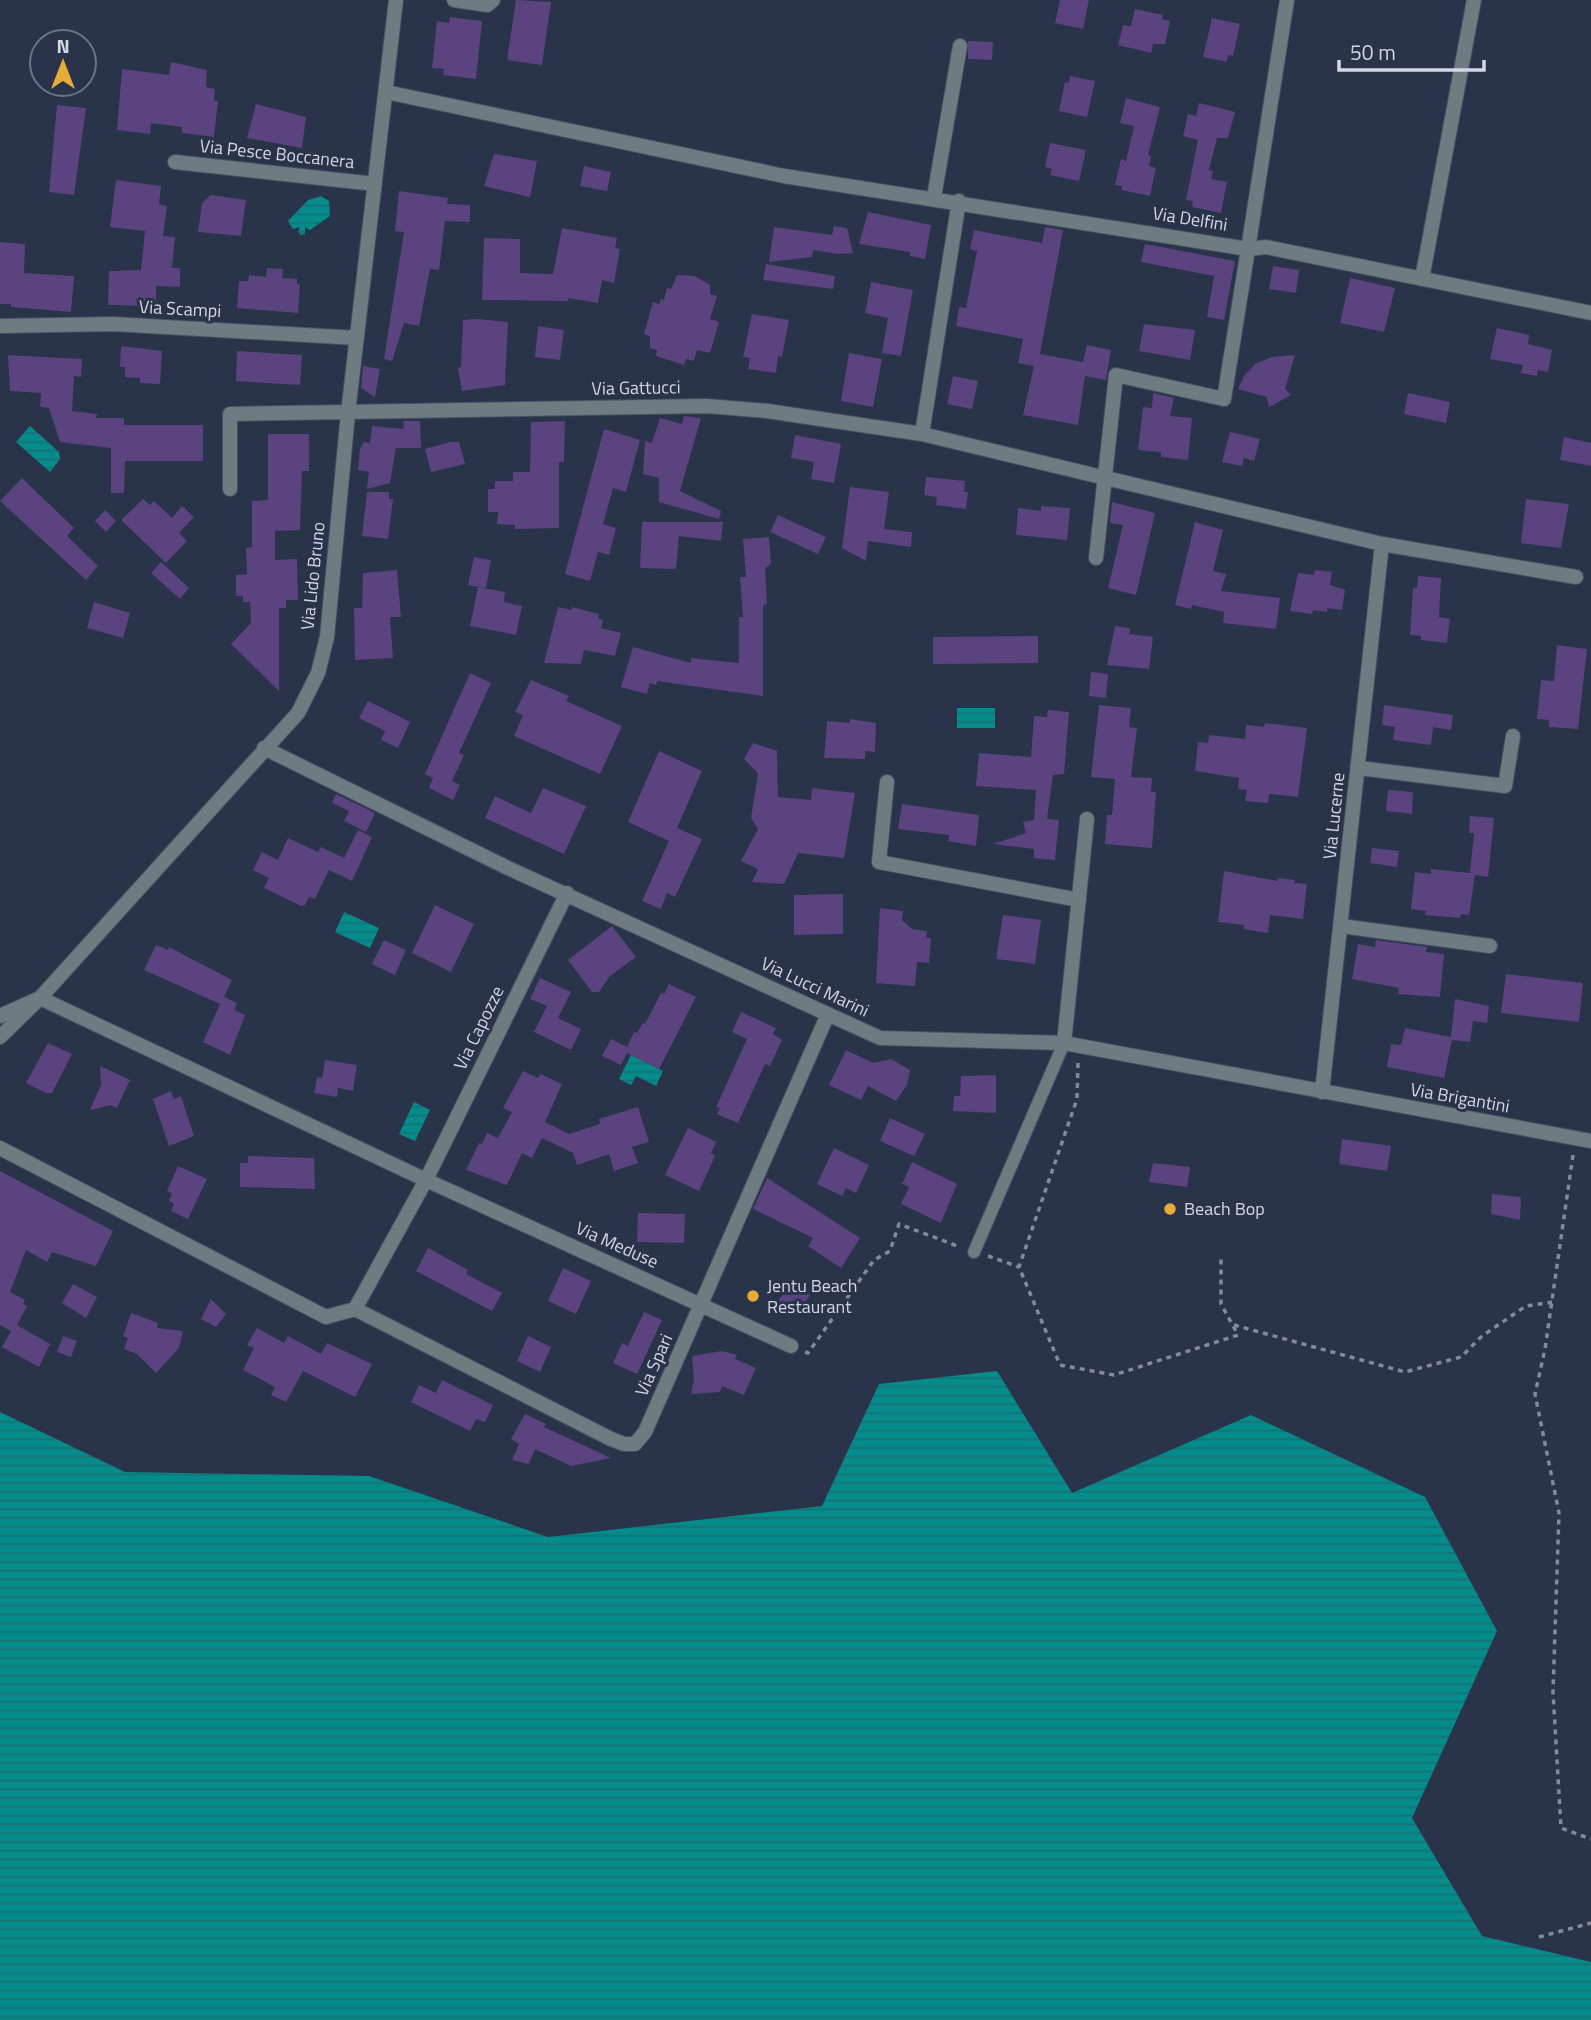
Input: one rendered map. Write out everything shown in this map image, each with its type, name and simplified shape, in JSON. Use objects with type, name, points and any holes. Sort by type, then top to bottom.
[{"type":"street","name":"Via Lido Bruno","points":[[0,1037],[40,998],[298,713],[317,673],[327,637],[348,413],[396,0]]},
{"type":"street","points":[[454,0],[487,5],[494,0]]},
{"type":"street","name":"Via Delfini","points":[[386,92],[784,176],[934,197],[1248,249],[1287,0]]},
{"type":"street","points":[[1422,279],[1474,0]]},
{"type":"street","points":[[934,197],[960,46]]},
{"type":"street","name":"Via Pesce Boccanera","points":[[175,162],[375,184]]},
{"type":"street","points":[[922,434],[959,201]]},
{"type":"street","points":[[1096,558],[1116,375],[1224,400],[1248,249],[1266,247],[1591,313]]},
{"type":"street","name":"Via Scampi","points":[[0,326],[113,324],[357,338]]},
{"type":"street","name":"Via Gattucci","points":[[230,489],[230,414],[707,406],[767,411],[922,434],[1382,544],[1576,577]]},
{"type":"street","name":"Via Lucerne","points":[[1322,1092],[1382,544]]},
{"type":"street","points":[[1359,768],[1505,786],[1513,736]]},
{"type":"street","name":"Via Lucci Marini","points":[[264,748],[508,868],[880,1038],[1071,1044],[1322,1092]]},
{"type":"street","points":[[887,782],[879,862],[1079,900]]},
{"type":"street","points":[[1071,1044],[1079,900],[1087,819]]},
{"type":"street","name":"Via Capozze","points":[[355,1309],[426,1180],[567,893]]},
{"type":"street","points":[[1341,926],[1490,946]]},
{"type":"street","points":[[0,1016],[40,998]]},
{"type":"street","name":"Via Meduse","points":[[40,998],[426,1180],[791,1346]]},
{"type":"street","name":"Via Spari","points":[[355,1309],[624,1444],[635,1444],[645,1432],[703,1304],[828,1014]]},
{"type":"street","name":"Via Brigantini","points":[[1322,1092],[1591,1141]]},
{"type":"street","points":[[0,1148],[326,1317],[355,1309]]},
{"type":"lane","points":[[974,1252],[1071,1044]]},
{"type":"path","points":[[1071,1044],[1077,1099],[1019,1267],[1060,1365],[1114,1375],[1238,1335],[1221,1304],[1221,1259]]},
{"type":"path","points":[[1575,1139],[1552,1302],[1535,1394],[1559,1513],[1553,1692],[1561,1828],[1591,1839]]},
{"type":"path","points":[[791,1346],[808,1353],[874,1260],[890,1251],[899,1224],[1019,1267]]},
{"type":"path","points":[[1233,1325],[1405,1372],[1461,1357],[1482,1336],[1526,1306],[1552,1302]]},
{"type":"path","points":[[1539,1937],[1591,1923]]},
{"type":"shaded area","points":[[321,196],[329,201],[330,216],[310,230],[305,227],[305,234],[301,235],[298,232],[300,227],[293,229],[288,221],[308,200]]},
{"type":"shaded area","points":[[30,426],[59,452],[60,459],[50,472],[16,442]]},
{"type":"shaded area","points":[[957,708],[995,708],[995,728],[957,728]]},
{"type":"shaded area","points":[[344,912],[379,928],[370,948],[335,932]]},
{"type":"shaded area","points":[[631,1055],[663,1071],[656,1086],[636,1076],[631,1085],[619,1079]]},
{"type":"shaded area","points":[[414,1102],[430,1110],[415,1141],[399,1134]]},
{"type":"shaded area","points":[[997,1371],[1072,1493],[1251,1415],[1425,1497],[1497,1631],[1412,1818],[1482,1936],[1591,1962],[1591,2020],[0,2020],[0,1412],[125,1472],[369,1476],[548,1537],[822,1506],[879,1384]]},
{"type":"building","points":[[516,0],[551,2],[542,65],[507,60]]},
{"type":"building","points":[[1060,0],[1089,0],[1083,29],[1055,23]]},
{"type":"building","points":[[1135,9],[1163,15],[1162,19],[1170,21],[1165,44],[1153,44],[1151,53],[1118,45],[1123,25],[1131,26]]},
{"type":"building","points":[[450,17],[482,21],[476,79],[443,75],[444,69],[432,68],[437,21],[449,23]]},
{"type":"building","points":[[1212,18],[1240,24],[1233,56],[1228,55],[1227,62],[1203,57]]},
{"type":"building","points":[[968,41],[993,42],[992,60],[968,59]]},
{"type":"building","points":[[171,62],[207,70],[206,87],[215,89],[214,101],[218,101],[214,137],[182,133],[182,127],[151,123],[150,134],[117,130],[122,69],[169,75]]},
{"type":"building","points":[[1070,76],[1095,81],[1087,117],[1059,111],[1065,82],[1069,83]]},
{"type":"building","points":[[1126,98],[1160,107],[1148,155],[1151,156],[1149,166],[1156,168],[1150,196],[1121,190],[1122,186],[1115,185],[1121,159],[1126,161],[1134,126],[1120,123]]},
{"type":"building","points":[[1199,103],[1235,112],[1228,138],[1217,138],[1209,170],[1213,171],[1211,179],[1227,182],[1221,213],[1192,207],[1193,201],[1186,200],[1198,140],[1183,136],[1188,114],[1196,116]]},
{"type":"building","points":[[256,104],[306,117],[302,148],[247,138]]},
{"type":"building","points":[[57,105],[86,108],[74,195],[49,192]]},
{"type":"building","points":[[1050,143],[1086,150],[1079,181],[1050,175],[1052,169],[1045,167]]},
{"type":"building","points":[[494,154],[537,161],[530,197],[484,186]]},
{"type":"building","points":[[584,166],[611,172],[607,191],[580,186]]},
{"type":"building","points":[[116,180],[161,186],[159,204],[167,206],[163,236],[175,237],[172,268],[180,268],[180,287],[156,286],[156,306],[108,305],[109,271],[141,270],[145,231],[110,227]]},
{"type":"building","points":[[399,191],[448,198],[447,204],[470,205],[470,222],[445,221],[439,270],[430,269],[419,326],[404,323],[392,361],[384,359],[404,232],[395,231]]},
{"type":"building","points":[[211,195],[246,200],[241,236],[198,232],[202,203]]},
{"type":"building","points":[[868,212],[931,225],[925,259],[910,256],[910,252],[859,244]]},
{"type":"building","points":[[834,226],[847,228],[853,253],[837,254],[813,250],[812,257],[769,262],[774,227],[832,235]]},
{"type":"building","points":[[1045,227],[1063,230],[1040,354],[1083,362],[1087,345],[1111,350],[1106,380],[1085,376],[1078,425],[1023,415],[1034,366],[1018,363],[1023,339],[956,326],[959,307],[966,308],[977,251],[970,249],[974,230],[1042,243]]},
{"type":"building","points":[[562,228],[617,238],[615,248],[620,249],[614,283],[602,280],[598,303],[568,298],[568,301],[482,300],[484,238],[520,239],[520,273],[553,274]]},
{"type":"building","points":[[0,242],[25,244],[24,273],[74,276],[71,312],[0,304]]},
{"type":"building","points":[[1145,244],[1235,261],[1224,320],[1207,317],[1214,276],[1141,262]]},
{"type":"building","points":[[766,264],[835,276],[833,289],[763,280]]},
{"type":"building","points":[[1273,266],[1299,270],[1296,293],[1269,289]]},
{"type":"building","points":[[267,268],[283,269],[282,278],[297,279],[297,284],[300,284],[298,313],[237,308],[239,281],[248,281],[249,275],[266,277]]},
{"type":"building","points":[[677,275],[695,276],[710,285],[710,294],[717,296],[710,319],[719,322],[710,353],[697,350],[694,361],[686,359],[684,365],[656,356],[657,350],[650,348],[650,336],[644,334],[653,302],[659,304],[661,299],[664,300],[667,288],[671,289]]},
{"type":"building","points":[[1350,278],[1395,288],[1384,332],[1340,323]]},
{"type":"building","points":[[871,282],[913,290],[901,356],[882,353],[888,318],[865,313]]},
{"type":"building","points":[[752,314],[789,320],[782,357],[778,356],[776,373],[748,369],[750,358],[743,357]]},
{"type":"building","points":[[463,320],[508,322],[505,385],[462,391],[458,368],[461,367]]},
{"type":"building","points":[[1144,324],[1195,330],[1190,360],[1139,351]]},
{"type":"building","points":[[538,326],[564,330],[560,360],[535,357]]},
{"type":"building","points":[[1497,328],[1529,335],[1528,344],[1552,350],[1548,372],[1538,370],[1537,376],[1521,373],[1523,365],[1490,359]]},
{"type":"building","points":[[121,346],[162,351],[160,384],[140,383],[140,378],[125,377],[125,367],[120,367]]},
{"type":"building","points":[[237,351],[302,355],[300,385],[236,381]]},
{"type":"building","points":[[849,353],[882,359],[873,407],[841,401]]},
{"type":"building","points":[[8,355],[82,359],[81,377],[74,376],[72,411],[97,414],[96,418],[124,418],[124,425],[203,425],[203,461],[125,461],[124,493],[111,493],[111,448],[60,442],[49,408],[40,407],[41,393],[10,391]]},
{"type":"building","points":[[1295,355],[1285,389],[1291,395],[1269,407],[1267,397],[1238,389],[1244,376],[1255,364],[1272,357]]},
{"type":"building","points":[[363,366],[380,369],[375,397],[361,388]]},
{"type":"building","points":[[953,376],[978,381],[972,409],[947,404]]},
{"type":"building","points":[[1153,393],[1174,398],[1170,416],[1192,418],[1188,460],[1161,457],[1161,452],[1138,450],[1143,407],[1152,408]]},
{"type":"building","points":[[1408,393],[1450,402],[1446,423],[1404,414]]},
{"type":"building","points":[[684,416],[701,418],[680,491],[721,511],[719,519],[659,502],[659,478],[643,474],[645,441],[652,443],[660,418],[682,424]]},
{"type":"building","points":[[403,421],[420,421],[421,448],[396,448],[390,483],[367,489],[369,472],[358,470],[360,449],[364,442],[370,443],[372,426],[404,429]]},
{"type":"building","points":[[565,421],[564,462],[559,462],[559,528],[515,529],[515,525],[497,524],[498,512],[488,512],[488,489],[495,489],[495,481],[513,481],[513,472],[530,472],[531,422]]},
{"type":"building","points":[[604,429],[640,440],[626,492],[613,488],[603,524],[616,528],[609,555],[598,552],[590,581],[565,574]]},
{"type":"building","points":[[1230,432],[1260,439],[1254,461],[1244,458],[1242,466],[1222,462]]},
{"type":"building","points":[[268,434],[309,434],[309,471],[302,471],[300,530],[275,531],[275,560],[297,559],[298,600],[286,600],[286,608],[279,608],[279,691],[231,644],[251,623],[250,602],[243,602],[243,596],[236,596],[236,575],[247,574],[246,548],[252,547],[252,501],[268,500]]},
{"type":"building","points":[[795,435],[841,444],[834,483],[811,479],[814,462],[791,458]]},
{"type":"building","points":[[1564,437],[1591,443],[1591,466],[1560,460]]},
{"type":"building","points":[[459,442],[465,464],[431,472],[425,449]]},
{"type":"building","points":[[926,477],[965,481],[964,492],[968,492],[966,509],[936,505],[937,497],[924,495]]},
{"type":"building","points":[[22,478],[74,528],[67,536],[98,566],[86,580],[0,501]]},
{"type":"building","points":[[850,487],[889,492],[884,529],[912,532],[911,547],[868,541],[866,561],[842,548]]},
{"type":"building","points":[[367,492],[389,492],[389,499],[393,499],[388,539],[362,536]]},
{"type":"building","points":[[143,499],[150,505],[154,501],[172,518],[182,506],[194,517],[179,533],[187,541],[166,563],[121,520]]},
{"type":"building","points":[[1526,499],[1569,504],[1561,548],[1521,543]]},
{"type":"building","points":[[1112,502],[1155,513],[1136,595],[1108,588],[1123,525],[1110,523]]},
{"type":"building","points":[[1041,506],[1070,508],[1067,540],[1016,535],[1018,508],[1041,511]]},
{"type":"building","points":[[105,510],[116,521],[106,532],[95,521]]},
{"type":"building","points":[[778,515],[826,537],[818,554],[770,532]]},
{"type":"building","points":[[642,522],[723,522],[721,541],[679,536],[676,569],[640,568]]},
{"type":"building","points":[[1195,522],[1223,530],[1213,571],[1226,574],[1221,591],[1280,598],[1276,629],[1223,623],[1224,612],[1192,605],[1191,609],[1175,605]]},
{"type":"building","points":[[769,537],[771,564],[765,568],[767,603],[763,606],[763,696],[657,681],[656,685],[650,683],[647,694],[621,687],[633,647],[691,663],[691,658],[739,663],[739,617],[743,617],[740,577],[746,577],[743,539]]},
{"type":"building","points":[[474,557],[491,560],[486,588],[468,585]]},
{"type":"building","points":[[161,562],[189,588],[180,599],[151,573]]},
{"type":"building","points":[[397,570],[401,617],[390,617],[393,658],[355,660],[354,608],[362,608],[363,573]]},
{"type":"building","points":[[1315,570],[1332,572],[1330,585],[1345,590],[1342,610],[1327,608],[1327,612],[1313,610],[1312,614],[1290,611],[1298,573],[1314,575]]},
{"type":"building","points":[[1418,576],[1441,578],[1439,617],[1450,619],[1447,643],[1421,640],[1421,636],[1410,635],[1413,588],[1417,588]]},
{"type":"building","points":[[478,587],[505,592],[504,602],[522,606],[516,635],[470,626]]},
{"type":"building","points":[[94,602],[130,613],[123,638],[87,628]]},
{"type":"building","points":[[558,607],[571,610],[572,607],[599,614],[598,618],[603,620],[601,628],[621,633],[615,656],[584,650],[581,664],[544,663]]},
{"type":"building","points":[[1115,626],[1130,628],[1129,634],[1153,637],[1149,669],[1107,665]]},
{"type":"building","points":[[1038,636],[1038,663],[933,664],[933,637]]},
{"type":"building","points":[[1557,645],[1587,649],[1578,729],[1549,727],[1549,720],[1537,719],[1541,680],[1554,681]]},
{"type":"building","points":[[1091,672],[1108,674],[1106,698],[1089,696]]},
{"type":"building","points":[[470,673],[491,683],[459,753],[464,755],[452,781],[460,785],[453,800],[429,788],[433,778],[425,774]]},
{"type":"building","points":[[531,680],[569,696],[566,701],[622,726],[600,774],[514,736],[523,715],[515,712]]},
{"type":"building","points":[[368,701],[410,722],[398,748],[381,740],[385,731],[359,718]]},
{"type":"building","points":[[1099,705],[1131,708],[1129,727],[1137,728],[1131,777],[1152,778],[1151,792],[1156,792],[1152,848],[1105,844],[1107,815],[1112,815],[1115,779],[1091,777]]},
{"type":"building","points":[[1384,705],[1453,715],[1451,730],[1433,727],[1431,745],[1393,740],[1395,727],[1382,725]]},
{"type":"building","points":[[1048,710],[1069,712],[1064,774],[1053,775],[1047,819],[1059,820],[1055,860],[1034,858],[1034,849],[993,844],[1026,833],[1023,822],[1034,820],[1036,790],[976,786],[979,753],[1031,757],[1034,716],[1047,717]]},
{"type":"building","points":[[850,719],[876,723],[875,752],[865,751],[865,759],[824,758],[827,721],[850,723]]},
{"type":"building","points":[[1265,723],[1307,728],[1298,797],[1269,794],[1268,803],[1245,801],[1247,790],[1238,789],[1239,778],[1195,771],[1198,742],[1208,743],[1209,735],[1245,739],[1246,725],[1264,727]]},
{"type":"building","points":[[753,743],[777,751],[778,797],[811,800],[812,788],[855,793],[844,858],[798,853],[784,884],[752,882],[758,869],[741,861],[758,829],[751,818],[758,773],[744,759]]},
{"type":"building","points":[[659,751],[702,771],[677,828],[702,839],[675,897],[667,893],[661,909],[642,901],[669,841],[628,822]]},
{"type":"building","points":[[543,788],[586,806],[564,854],[485,818],[495,796],[531,813]]},
{"type":"building","points":[[1388,790],[1413,792],[1412,814],[1386,811]]},
{"type":"building","points":[[336,794],[375,813],[366,832],[344,821],[349,811],[332,803]]},
{"type":"building","points":[[902,804],[979,815],[976,846],[948,841],[949,835],[898,829]]},
{"type":"building","points":[[1470,816],[1494,818],[1488,877],[1475,875],[1469,915],[1461,914],[1460,918],[1425,915],[1426,911],[1411,909],[1415,872],[1431,874],[1431,869],[1470,873],[1474,833],[1469,833]]},
{"type":"building","points":[[358,830],[372,837],[352,881],[329,870],[315,899],[309,897],[305,905],[301,906],[264,888],[269,878],[253,870],[262,852],[278,860],[288,838],[318,852],[321,847],[344,858]]},
{"type":"building","points":[[1372,848],[1399,851],[1397,867],[1370,863]]},
{"type":"building","points":[[1224,871],[1307,884],[1303,919],[1270,915],[1268,933],[1244,929],[1244,925],[1218,922]]},
{"type":"building","points":[[843,894],[843,934],[794,935],[794,895]]},
{"type":"building","points":[[435,905],[474,924],[451,972],[412,953]]},
{"type":"building","points":[[880,908],[903,911],[902,920],[912,929],[927,931],[926,938],[931,938],[929,963],[917,962],[915,986],[876,983]]},
{"type":"building","points":[[1003,915],[1041,920],[1035,964],[996,959]]},
{"type":"building","points":[[612,926],[636,957],[610,976],[599,992],[592,992],[568,960]]},
{"type":"building","points":[[384,940],[406,950],[395,975],[372,964]]},
{"type":"building","points":[[1376,940],[1427,947],[1426,952],[1444,954],[1440,997],[1398,994],[1399,988],[1352,979],[1358,944],[1375,947]]},
{"type":"building","points":[[156,945],[168,950],[169,947],[232,980],[224,997],[237,1003],[234,1010],[245,1015],[230,1055],[203,1042],[220,1004],[144,970]]},
{"type":"building","points":[[1506,974],[1583,983],[1579,1022],[1501,1013]]},
{"type":"building","points":[[540,978],[571,992],[558,1018],[581,1029],[571,1050],[534,1032],[547,1006],[530,999]]},
{"type":"building","points":[[669,984],[696,997],[659,1069],[627,1053],[621,1065],[602,1056],[611,1039],[627,1047],[634,1032],[637,1033],[643,1023],[645,1024],[661,993],[664,994]]},
{"type":"building","points":[[1455,999],[1489,1006],[1487,1023],[1473,1021],[1470,1042],[1452,1040],[1444,1078],[1387,1067],[1391,1044],[1401,1045],[1405,1028],[1451,1037]]},
{"type":"building","points":[[741,1012],[776,1028],[773,1034],[782,1040],[770,1066],[765,1064],[738,1123],[717,1114],[720,1108],[716,1107],[747,1039],[732,1032]]},
{"type":"building","points":[[48,1043],[72,1054],[52,1093],[46,1093],[26,1083]]},
{"type":"building","points":[[846,1050],[873,1063],[891,1059],[910,1070],[907,1085],[896,1101],[868,1086],[861,1100],[829,1085]]},
{"type":"building","points":[[325,1060],[357,1065],[353,1091],[338,1088],[337,1097],[314,1093],[317,1077],[322,1078]]},
{"type":"building","points":[[100,1066],[130,1080],[117,1108],[111,1105],[90,1110],[101,1085]]},
{"type":"building","points":[[523,1071],[538,1078],[540,1074],[562,1084],[545,1122],[569,1134],[600,1124],[599,1119],[638,1107],[649,1142],[632,1147],[638,1163],[614,1171],[609,1154],[577,1165],[573,1153],[542,1138],[532,1158],[522,1153],[507,1185],[466,1170],[487,1133],[498,1138],[512,1112],[503,1108]]},
{"type":"building","points":[[996,1075],[996,1113],[953,1111],[954,1096],[960,1096],[961,1076]]},
{"type":"building","points":[[171,1091],[174,1099],[181,1096],[194,1136],[169,1146],[153,1099]]},
{"type":"building","points":[[890,1118],[925,1134],[914,1156],[880,1141]]},
{"type":"building","points":[[688,1128],[716,1142],[711,1153],[715,1156],[699,1191],[665,1175]]},
{"type":"building","points":[[1342,1139],[1391,1146],[1387,1171],[1339,1164]]},
{"type":"building","points":[[834,1148],[869,1165],[856,1193],[846,1188],[842,1196],[817,1184]]},
{"type":"building","points":[[248,1156],[314,1158],[315,1189],[240,1187],[240,1163],[248,1163]]},
{"type":"building","points":[[912,1162],[957,1184],[941,1223],[901,1204],[909,1187],[902,1184]]},
{"type":"building","points":[[1153,1163],[1190,1167],[1187,1187],[1149,1182]]},
{"type":"building","points":[[178,1166],[207,1179],[188,1219],[171,1211],[174,1204],[169,1201],[172,1193],[167,1191]]},
{"type":"building","points":[[0,1171],[113,1231],[96,1266],[52,1252],[47,1262],[26,1250],[10,1292],[25,1300],[23,1304],[27,1306],[17,1325],[50,1344],[39,1367],[2,1347],[11,1331],[0,1325]]},
{"type":"building","points":[[767,1178],[860,1238],[841,1268],[808,1246],[813,1238],[753,1209]]},
{"type":"building","points":[[1492,1194],[1521,1197],[1520,1220],[1491,1214]]},
{"type":"building","points":[[638,1213],[685,1214],[684,1243],[637,1242]]},
{"type":"building","points":[[428,1248],[468,1270],[466,1274],[502,1293],[492,1311],[416,1271]]},
{"type":"building","points":[[563,1268],[591,1281],[576,1314],[548,1301]]},
{"type":"building","points":[[792,1282],[810,1295],[797,1314],[778,1301]]},
{"type":"building","points":[[73,1284],[97,1297],[86,1318],[62,1303]]},
{"type":"building","points":[[211,1299],[226,1314],[216,1327],[201,1319]]},
{"type":"building","points":[[644,1312],[662,1320],[637,1374],[613,1363],[622,1343],[628,1346]]},
{"type":"building","points":[[131,1313],[158,1323],[157,1328],[183,1331],[179,1348],[156,1373],[137,1354],[124,1349],[128,1338],[123,1336]]},
{"type":"building","points":[[257,1328],[284,1343],[288,1336],[321,1354],[327,1343],[372,1364],[355,1397],[303,1371],[286,1402],[271,1395],[275,1387],[243,1370],[254,1348],[247,1345]]},
{"type":"building","points":[[63,1336],[77,1341],[71,1357],[57,1352]]},
{"type":"building","points":[[528,1336],[551,1347],[540,1372],[517,1361]]},
{"type":"building","points":[[722,1351],[737,1355],[735,1359],[756,1368],[744,1395],[722,1386],[720,1392],[691,1394],[694,1380],[692,1356]]},
{"type":"building","points":[[442,1380],[493,1405],[485,1422],[476,1419],[470,1431],[411,1402],[419,1385],[436,1393]]},
{"type":"building","points":[[525,1414],[546,1424],[544,1427],[611,1458],[571,1466],[535,1449],[529,1464],[512,1460],[519,1444],[511,1439]]},
{"type":"place","name":"Beach Bop","points":[[1170,1209]]},
{"type":"place","name":"Jentu Beach Restaurant","points":[[753,1296]]}]
